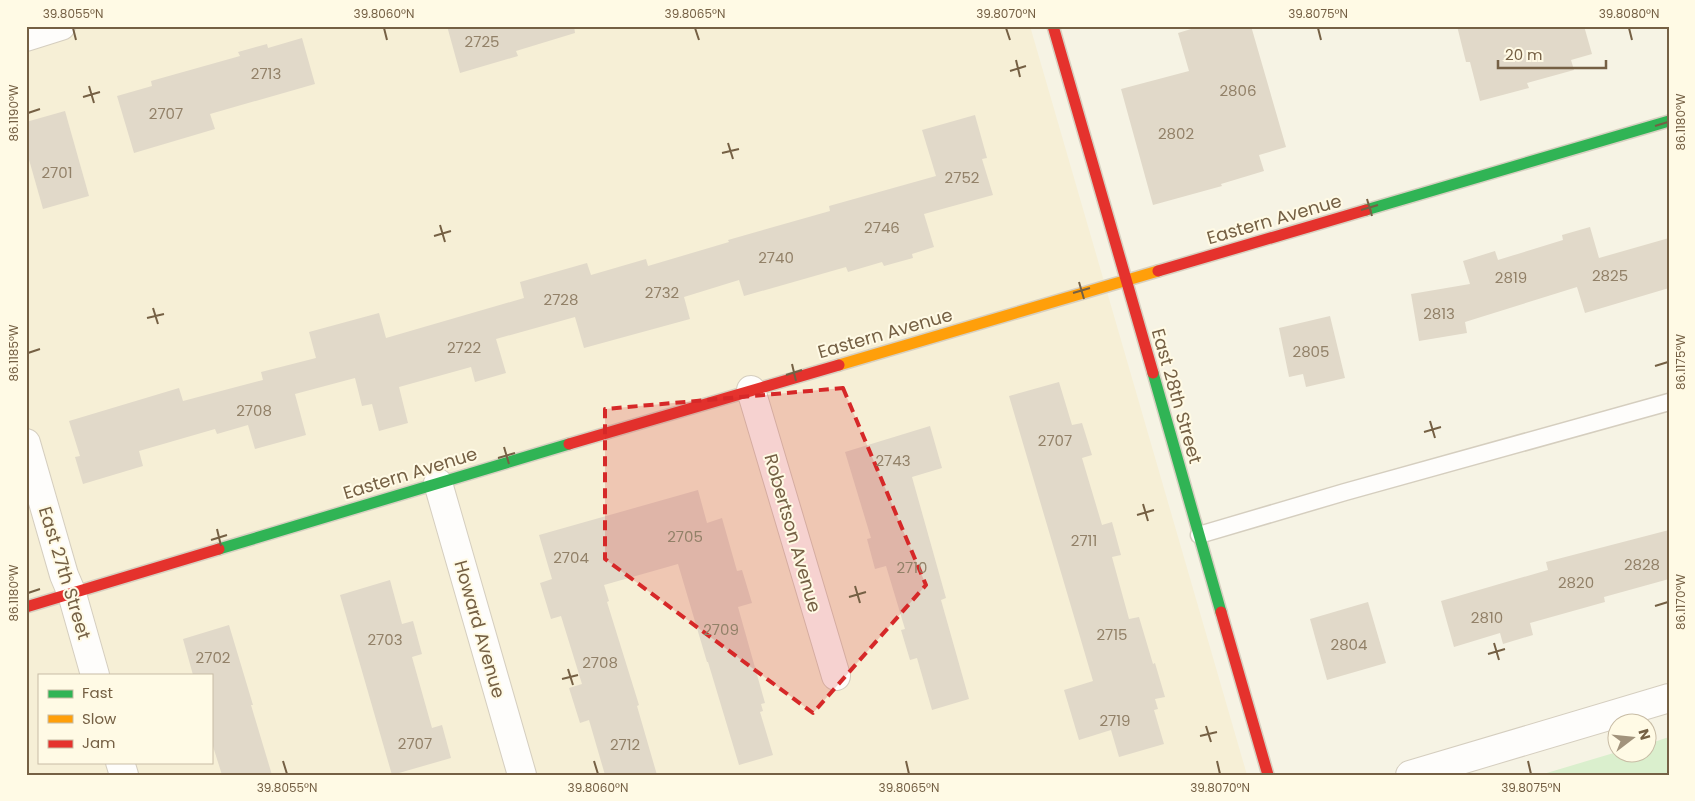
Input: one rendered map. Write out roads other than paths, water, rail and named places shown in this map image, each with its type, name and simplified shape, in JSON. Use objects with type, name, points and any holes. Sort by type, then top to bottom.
[{"type":"street","points":[[26,37],[61,26]]},
{"type":"street","name":"East 28th Street","points":[[1053,26],[1268,775]]},
{"type":"street","name":"Eastern Avenue","points":[[26,608],[751,390],[1669,121]]},
{"type":"street","name":"Robertson Avenue","points":[[751,390],[836,676]]},
{"type":"street","name":"East 27th Street","points":[[26,443],[95,674]]},
{"type":"street","name":"Howard Avenue","points":[[438,483],[522,775]]},
{"type":"street","points":[[1410,775],[1669,698]]},
{"type":"lane","points":[[1199,535],[1355,489],[1669,402]]}]
